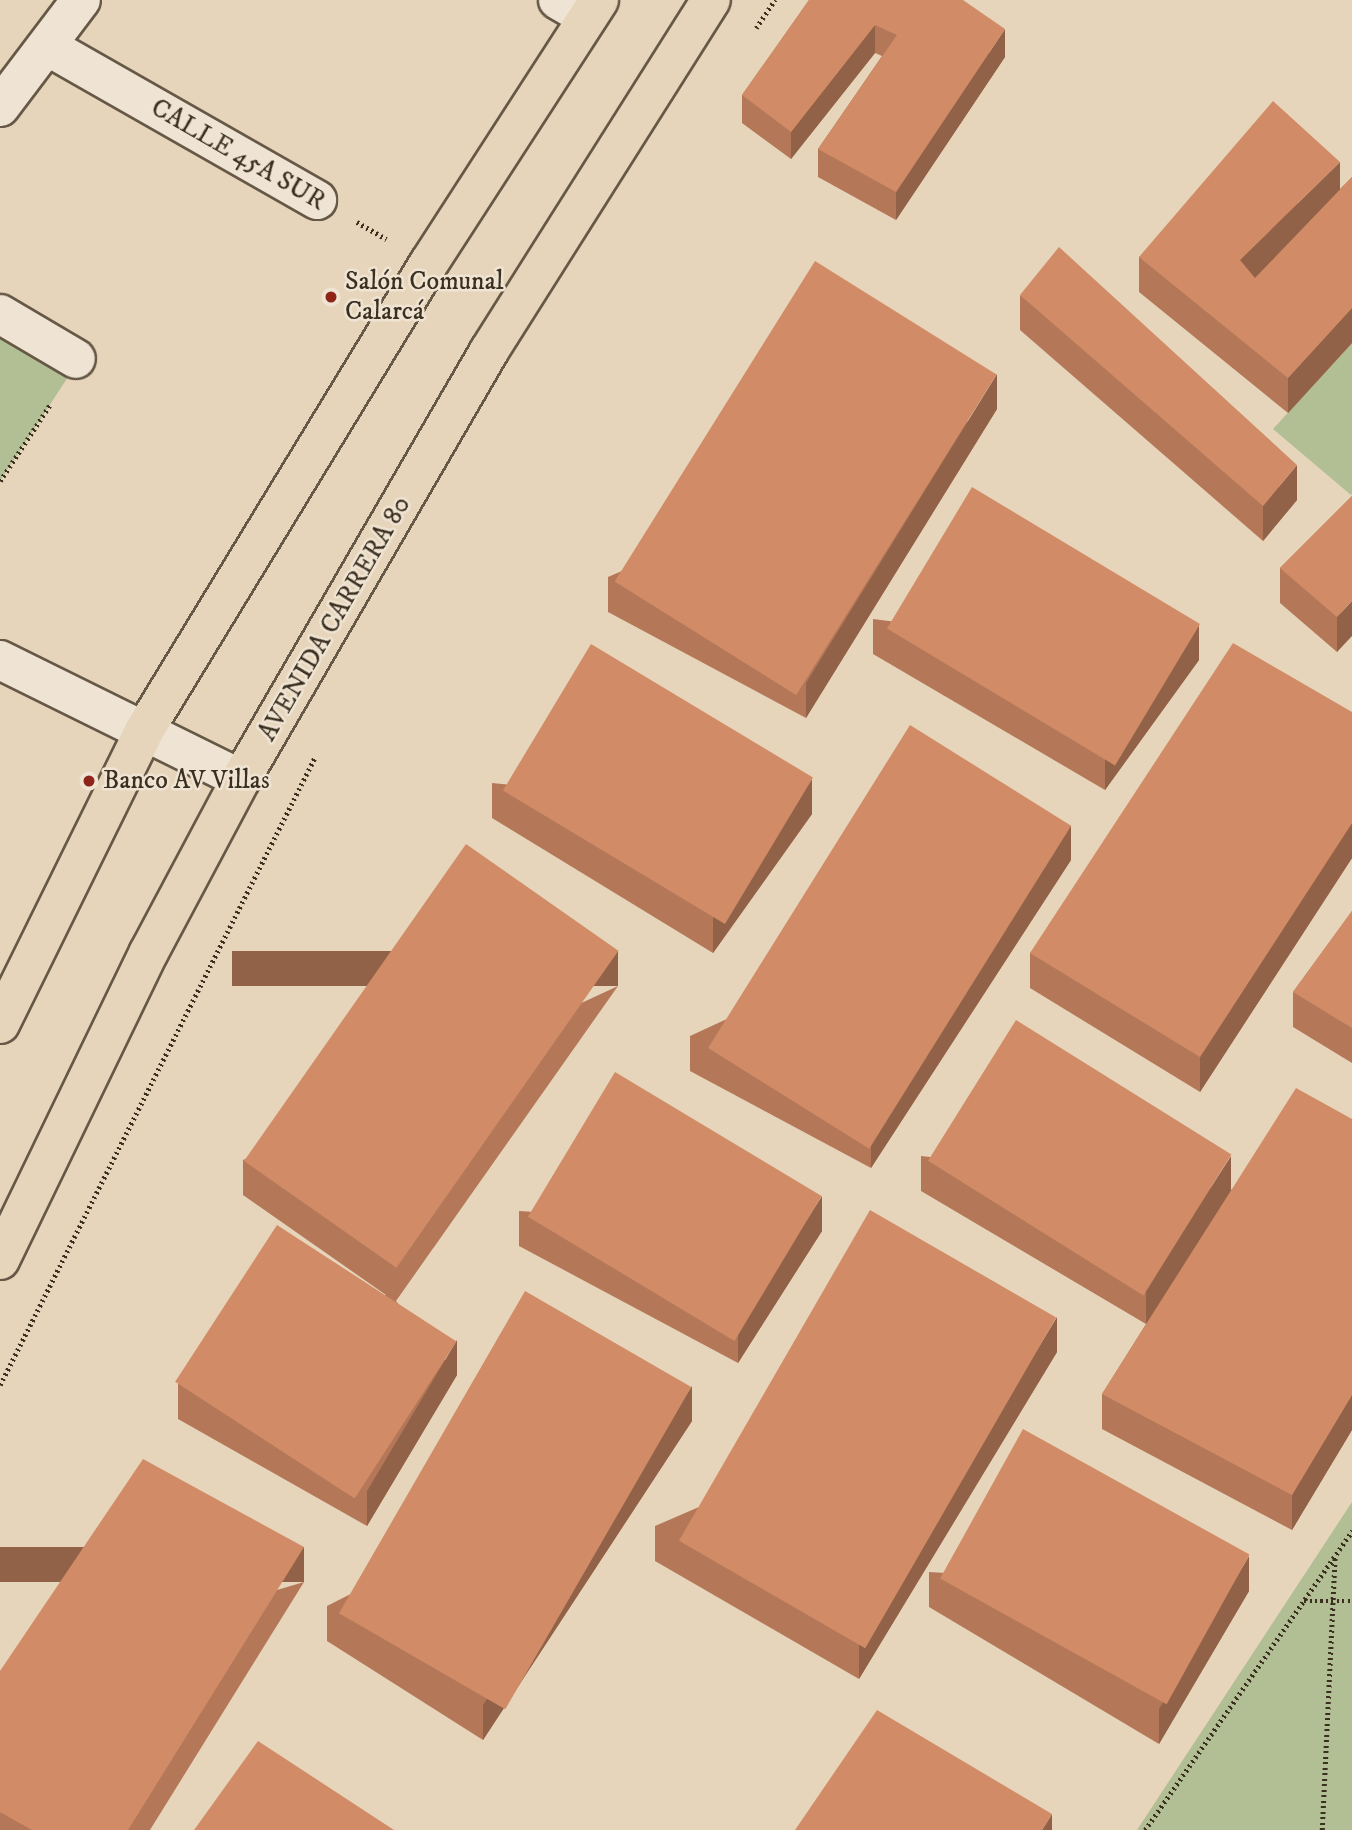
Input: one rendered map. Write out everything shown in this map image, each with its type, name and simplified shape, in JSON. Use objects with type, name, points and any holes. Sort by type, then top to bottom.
[{"type":"main road","name":"AVENIDA CARRERA 80","points":[[0,1260],[149,952],[241,779],[489,351],[711,0]]},
{"type":"main road","points":[[0,1024],[144,731],[429,264],[582,6]]},
{"type":"street","points":[[0,107],[81,0]]},
{"type":"street","name":"CALLE 45A SUR","points":[[47,46],[317,200]]},
{"type":"street","points":[[0,314],[76,359]]},
{"type":"street","points":[[0,660],[241,779]]},
{"type":"path","points":[[747,40],[775,0]]},
{"type":"path","name":"CALLE 45A SUR","points":[[317,200],[429,264]]},
{"type":"path","points":[[0,481],[76,359]]},
{"type":"path","points":[[0,1385],[320,747]]},
{"type":"path","points":[[1145,1830],[1352,1531]]},
{"type":"path","points":[[1322,1830],[1335,1555]]},
{"type":"path","points":[[1303,1601],[1352,1601]]},
{"type":"green space","points":[[0,333],[70,374],[0,481]]},
{"type":"green space","points":[[1352,343],[1352,494],[1351,495],[1273,429]]},
{"type":"green space","points":[[1352,1502],[1352,1830],[1137,1830]]},
{"type":"building","points":[[809,0],[963,0],[1005,29],[896,192],[818,149],[897,35],[875,25],[791,132],[742,95]]},
{"type":"building","points":[[1273,101],[1340,162],[1240,260],[1255,278],[1352,177],[1352,308],[1288,378],[1139,257]]},
{"type":"building","points":[[1059,247],[1297,465],[1263,506],[1020,295]]},
{"type":"building","points":[[815,261],[996,374],[796,695],[615,582]]},
{"type":"building","points":[[972,487],[1200,624],[1115,765],[887,628]]},
{"type":"building","points":[[1352,496],[1352,601],[1337,617],[1280,568]]},
{"type":"building","points":[[1233,643],[1352,712],[1352,823],[1200,1057],[1030,953]]},
{"type":"building","points":[[591,644],[813,777],[725,924],[503,791]]},
{"type":"building","points":[[910,725],[1071,826],[869,1149],[708,1048]]},
{"type":"building","points":[[466,844],[618,951],[396,1268],[244,1161]]},
{"type":"building","points":[[1352,911],[1352,1028],[1293,992]]},
{"type":"building","points":[[1016,1020],[1231,1155],[1143,1295],[928,1161]]},
{"type":"building","points":[[615,1072],[822,1196],[735,1341],[528,1217]]},
{"type":"building","points":[[1296,1088],[1352,1119],[1352,1395],[1292,1495],[1102,1394]]},
{"type":"building","points":[[870,1210],[1056,1318],[865,1648],[679,1541]]},
{"type":"building","points":[[277,1225],[456,1342],[355,1498],[175,1382]]},
{"type":"building","points":[[525,1291],[691,1387],[505,1709],[339,1613]]},
{"type":"building","points":[[1023,1429],[1250,1555],[1167,1704],[940,1579]]},
{"type":"building","points":[[143,1459],[304,1547],[128,1830],[32,1830],[0,1812],[0,1671]]},
{"type":"building","points":[[877,1710],[1052,1814],[1042,1830],[795,1830]]},
{"type":"building","points":[[258,1741],[394,1830],[194,1830]]},
{"type":"place","name":"Salón Comunal Calarcá","points":[[331,297]]},
{"type":"place","name":"Banco AV Villas","points":[[89,781]]}]
